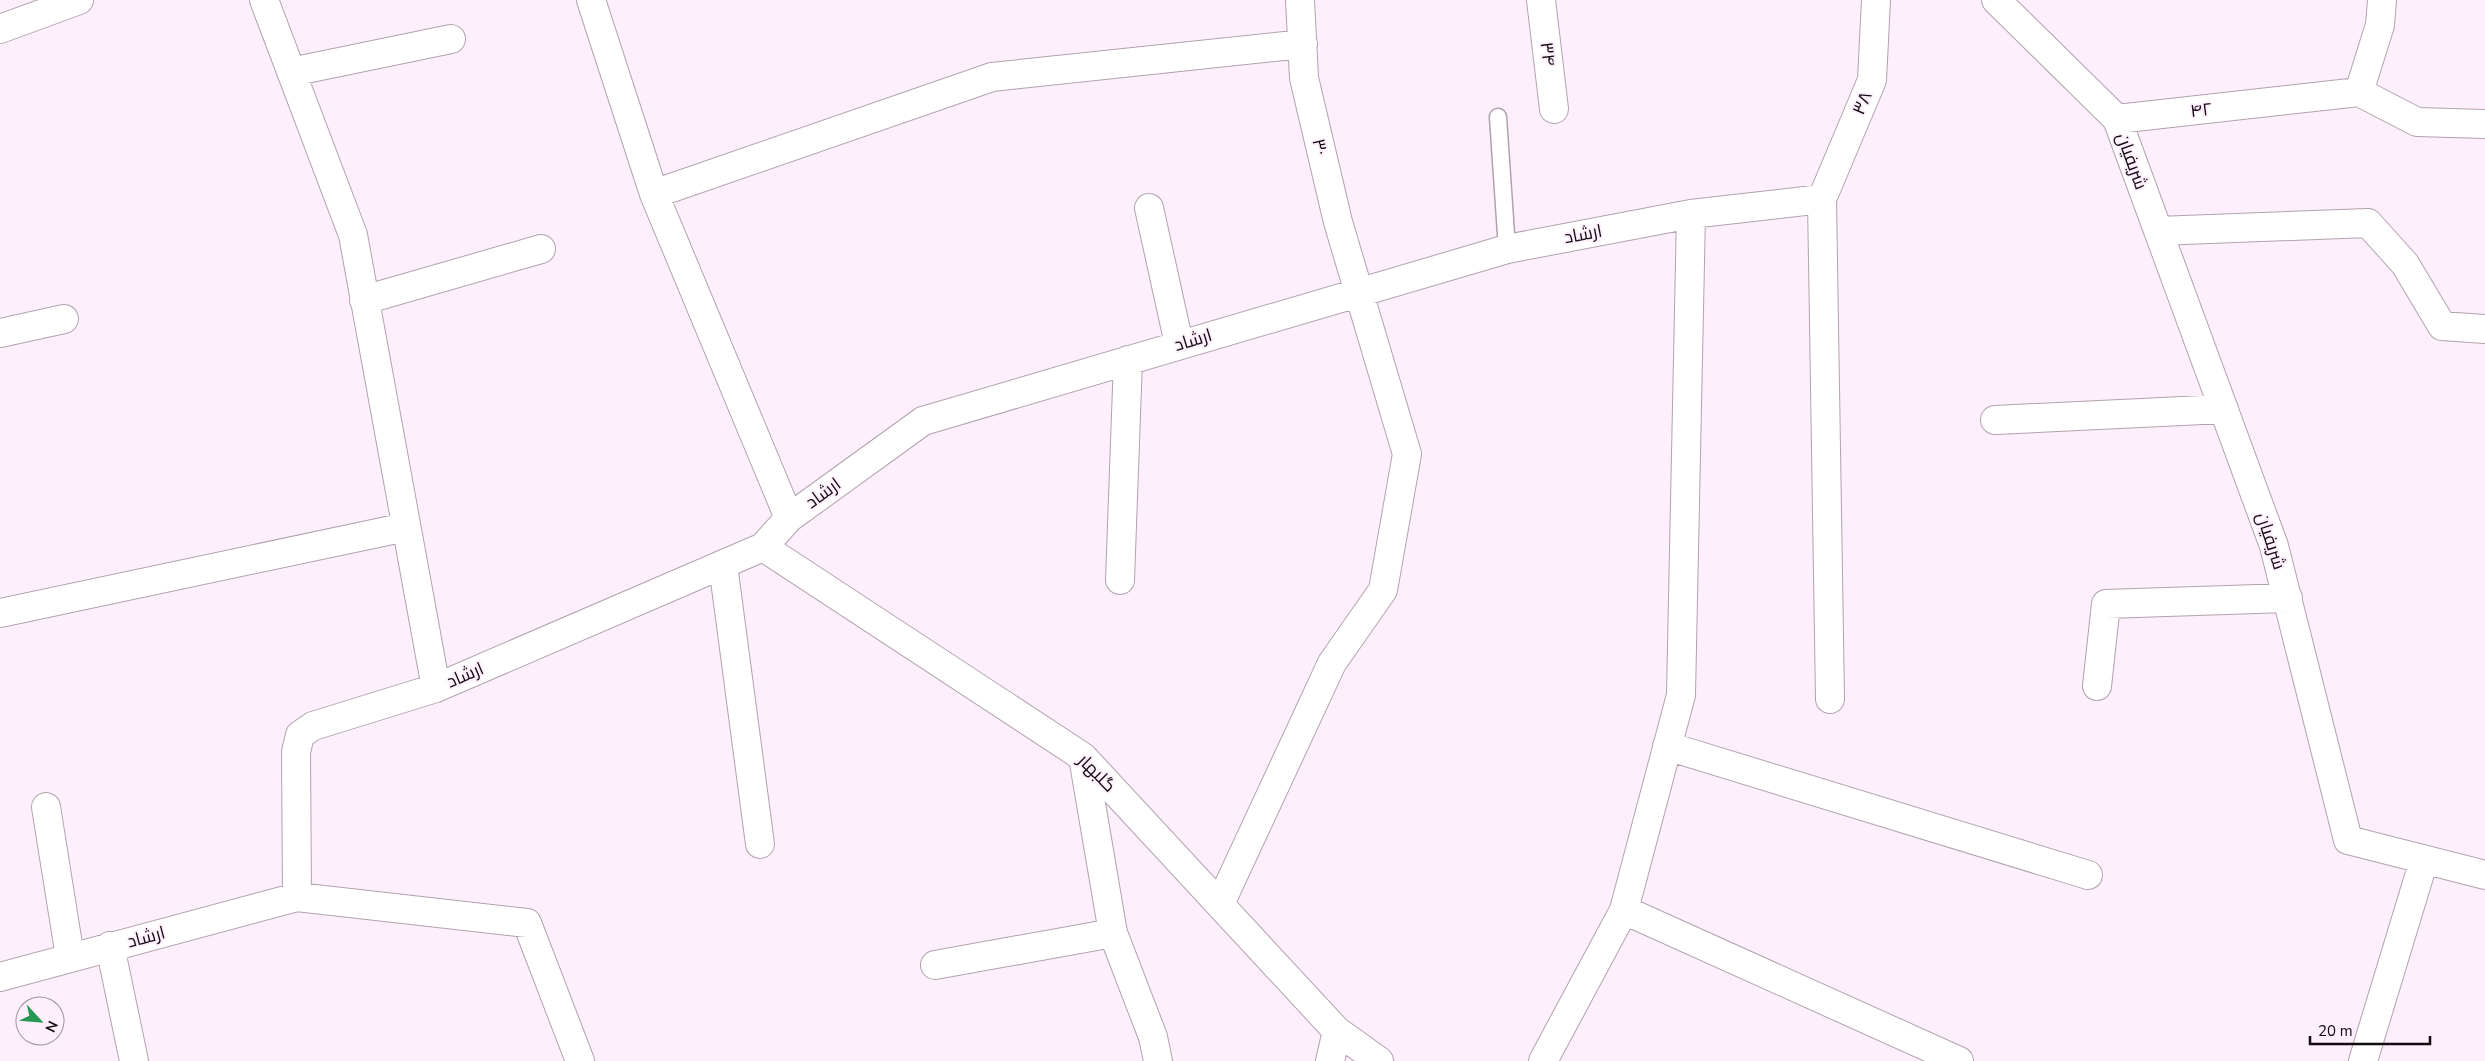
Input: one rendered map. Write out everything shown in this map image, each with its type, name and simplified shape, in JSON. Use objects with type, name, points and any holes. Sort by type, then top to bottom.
[{"type":"street","points":[[0,29],[79,0]]},
{"type":"street","points":[[264,0],[353,235],[436,688]]},
{"type":"street","points":[[591,0],[654,194],[789,518]]},
{"type":"street","name":"۳۰","points":[[1220,904],[1332,663],[1383,590],[1407,454],[1360,290],[1338,222],[1304,78],[1300,0]]},
{"type":"street","name":"۳۴","points":[[1541,0],[1554,109]]},
{"type":"street","name":"۳۸","points":[[1822,199],[1872,80],[1876,0]]},
{"type":"street","points":[[1996,0],[2117,119]]},
{"type":"street","points":[[2382,0],[2380,25],[2358,92],[2417,122],[2485,124]]},
{"type":"street","points":[[291,72],[451,38]]},
{"type":"street","points":[[654,194],[992,77],[1303,44]]},
{"type":"street","name":"۴۲","points":[[2117,119],[2358,92]]},
{"type":"street","name":"شریفیان","points":[[2117,119],[2274,546],[2348,840],[2485,875]]},
{"type":"street","points":[[1822,199],[1830,700]]},
{"type":"street","name":"ارشاد","points":[[0,977],[297,897],[296,752],[300,735],[313,726],[436,688],[763,547],[789,518],[923,421],[1360,290],[1507,249],[1692,214],[1822,199]]},
{"type":"street","points":[[1149,208],[1179,344]]},
{"type":"street","points":[[1543,1061],[1624,910],[1681,695],[1692,214]]},
{"type":"street","points":[[2158,231],[2368,223],[2405,264],[2442,326],[2485,330]]},
{"type":"street","points":[[364,300],[541,249]]},
{"type":"street","points":[[0,333],[64,319]]},
{"type":"street","points":[[1120,580],[1128,360]]},
{"type":"street","points":[[1995,420],[2224,409]]},
{"type":"street","points":[[0,614],[406,527]]},
{"type":"street","name":"گلبهار","points":[[763,547],[1083,757],[1337,1031],[1379,1061]]},
{"type":"street","points":[[722,565],[760,844]]},
{"type":"street","points":[[2098,686],[2106,604],[2288,598]]},
{"type":"street","points":[[1667,746],[2088,875]]},
{"type":"street","points":[[1083,757],[1113,933],[1153,1038],[1158,1061]]},
{"type":"street","points":[[46,807],[70,958]]},
{"type":"street","points":[[2363,1061],[2424,860]]},
{"type":"street","points":[[297,897],[527,923],[580,1061]]},
{"type":"street","points":[[1624,910],[1959,1061]]},
{"type":"street","points":[[935,965],[1113,933]]},
{"type":"street","points":[[110,946],[134,1061]]},
{"type":"street","points":[[1330,1061],[1337,1031]]},
{"type":"lane","points":[[1498,117],[1507,249]]}]
